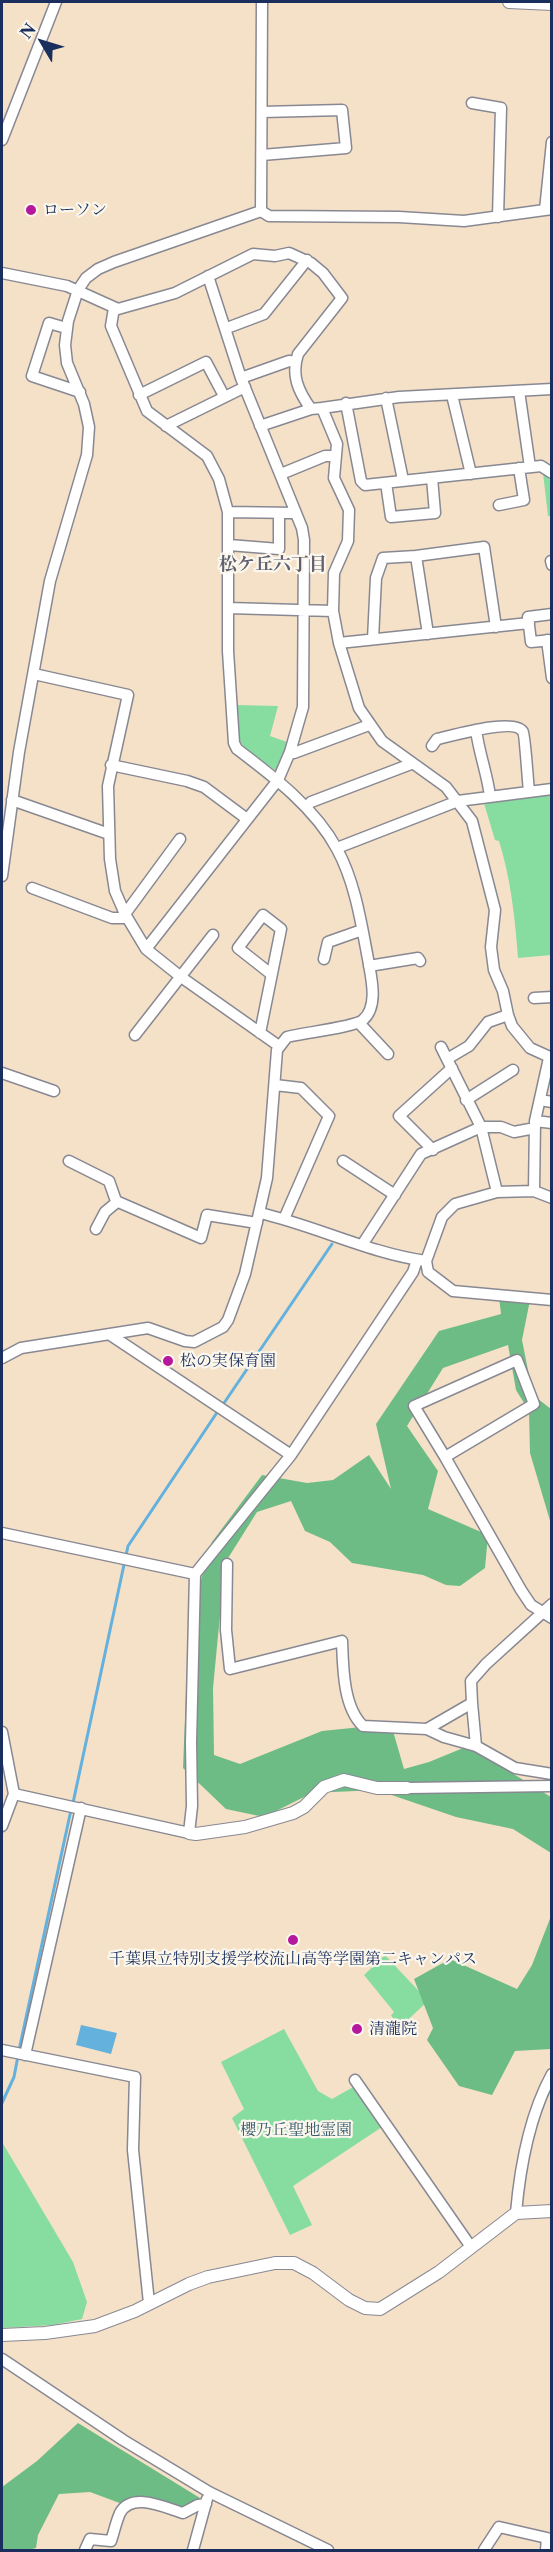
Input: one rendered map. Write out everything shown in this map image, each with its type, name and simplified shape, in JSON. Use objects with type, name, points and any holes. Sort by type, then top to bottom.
[{"type":"street","points":[[2,140],[56,2]]},
{"type":"street","points":[[261,211],[262,2]]},
{"type":"street","points":[[509,2],[552,4]]},
{"type":"street","points":[[472,103],[501,108],[498,217]]},
{"type":"street","points":[[262,112],[342,110],[346,148],[262,155]]},
{"type":"street","points":[[261,211],[269,216],[399,217],[464,221],[548,209],[552,142]]},
{"type":"street","points":[[2,876],[8,798],[34,674],[50,581],[87,455],[89,427],[80,392],[66,358],[66,328],[78,290],[86,278],[98,269],[114,262],[261,211]]},
{"type":"street","points":[[2,273],[78,290],[114,308],[175,293],[253,254],[274,256],[289,253],[307,260],[323,273],[342,298],[298,354],[296,362],[298,389],[317,408],[336,438],[334,478],[349,510],[348,542],[334,573],[333,612],[339,643],[359,708],[369,725],[382,741],[446,787],[472,821],[493,900],[495,921],[490,947],[494,970],[503,991],[508,1016],[520,1038],[536,1052],[550,1058],[535,1124],[534,1191]]},
{"type":"street","points":[[226,328],[264,314],[307,260]]},
{"type":"street","points":[[146,949],[278,780],[290,752],[303,707],[304,540],[281,474],[243,383],[208,276]]},
{"type":"street","points":[[2,1358],[17,1349],[148,1328],[184,1341],[194,1342],[223,1327],[228,1320],[245,1274],[259,1218],[270,1161],[275,1055],[279,1046],[287,1037],[359,1023],[369,1012],[373,1001],[369,966],[355,897],[337,848],[306,807],[278,780],[237,749],[234,743],[228,651],[228,512],[219,478],[207,456],[147,411],[111,326],[114,308]]},
{"type":"street","points":[[66,328],[50,323],[32,376],[80,392]]},
{"type":"street","points":[[166,426],[224,396],[243,383],[289,361],[296,362]]},
{"type":"street","points":[[139,395],[206,362],[224,396]]},
{"type":"street","points":[[260,426],[317,408],[346,404],[386,399],[552,389]]},
{"type":"street","points":[[499,505],[524,500],[525,468],[519,391]]},
{"type":"street","points":[[452,395],[471,474]]},
{"type":"street","points":[[386,399],[403,480]]},
{"type":"street","points":[[346,404],[361,481],[365,485],[541,466],[552,473]]},
{"type":"street","points":[[281,474],[325,456],[336,456]]},
{"type":"street","points":[[386,483],[391,518],[435,513],[432,478]]},
{"type":"street","points":[[228,512],[296,513]]},
{"type":"street","points":[[229,545],[279,549],[279,513]]},
{"type":"street","points":[[373,639],[376,578],[383,558],[484,547],[496,627]]},
{"type":"street","points":[[416,556],[428,634]]},
{"type":"street","points":[[228,608],[333,612]]},
{"type":"street","points":[[552,614],[528,617],[531,642],[549,640],[552,678]]},
{"type":"street","points":[[339,643],[529,623]]},
{"type":"street","points":[[34,674],[128,694],[108,786],[109,834],[115,891],[125,916],[146,949],[181,977],[279,1046]]},
{"type":"street","points":[[290,752],[294,753],[369,725]]},
{"type":"street","points":[[432,746],[437,739],[476,730],[508,726],[519,728],[523,731],[529,792]]},
{"type":"street","points":[[476,730],[479,751],[487,772],[490,796]]},
{"type":"street","points":[[306,807],[311,802],[411,764]]},
{"type":"street","points":[[111,765],[187,781],[204,787],[247,819]]},
{"type":"street","points":[[337,848],[458,801],[552,789]]},
{"type":"street","points":[[8,798],[109,834]]},
{"type":"street","points":[[32,888],[112,918],[125,916],[180,839]]},
{"type":"street","points":[[260,1033],[281,929],[263,915],[238,948],[271,974]]},
{"type":"street","points":[[324,959],[328,942],[362,930]]},
{"type":"street","points":[[135,1035],[213,935]]},
{"type":"street","points":[[369,966],[418,958],[420,961]]},
{"type":"street","points":[[534,998],[552,997]]},
{"type":"street","points":[[433,1150],[399,1116],[470,1046],[488,1022],[508,1016]]},
{"type":"street","points":[[359,1023],[388,1054]]},
{"type":"street","points":[[441,1047],[481,1127],[497,1191]]},
{"type":"street","points":[[466,1100],[513,1070]]},
{"type":"street","points":[[2,1073],[54,1091]]},
{"type":"street","points":[[275,1085],[301,1088],[329,1116],[284,1219]]},
{"type":"street","points":[[540,1100],[552,1102]]},
{"type":"street","points":[[362,1245],[421,1154],[481,1127],[501,1127],[514,1132],[535,1124],[552,1124]]},
{"type":"street","points":[[69,1161],[109,1181],[117,1202],[201,1238],[207,1215],[284,1219],[362,1245],[422,1261],[428,1272],[453,1291],[552,1300]]},
{"type":"street","points":[[343,1161],[395,1195]]},
{"type":"street","points":[[189,1833],[192,1806],[191,1742],[195,1574],[291,1455],[422,1261],[442,1217],[448,1210],[455,1204],[497,1191],[534,1191],[552,1198]]},
{"type":"street","points":[[96,1229],[105,1212],[117,1202]]},
{"type":"street","points":[[109,1334],[291,1455]]},
{"type":"street","points":[[445,1457],[534,1404],[517,1360],[414,1406],[520,1590],[531,1605],[547,1616]]},
{"type":"street","points":[[2,1533],[195,1574]]},
{"type":"street","points":[[227,1564],[226,1630],[230,1668],[342,1641],[347,1690],[352,1712],[358,1721],[368,1727],[408,1726],[427,1729],[444,1737],[476,1746],[516,1768],[552,1774]]},
{"type":"street","points":[[476,1746],[471,1681],[486,1664],[547,1616],[552,1604]]},
{"type":"street","points":[[427,1729],[472,1703]]},
{"type":"street","points":[[2,1732],[14,1794],[4,1814],[2,1826]]},
{"type":"street","points":[[14,1794],[196,1834],[245,1827],[293,1814],[304,1807],[324,1786],[344,1780],[377,1788],[552,1786]]},
{"type":"street","points":[[74,1807],[14,2053],[135,2077],[133,2150],[149,2303]]},
{"type":"street","points":[[516,2213],[520,2166],[538,2107],[552,2074]]},
{"type":"street","points":[[355,2080],[471,2247]]},
{"type":"street","points":[[2,2335],[45,2333],[95,2326],[208,2277],[275,2263],[294,2263],[313,2272],[349,2300],[365,2308],[380,2309],[430,2277],[516,2213],[552,2211]]},
{"type":"street","points":[[2,2359],[123,2440],[209,2492],[328,2550]]},
{"type":"street","points":[[193,2550],[209,2492]]},
{"type":"street","points":[[85,2550],[90,2539],[111,2541],[121,2511],[129,2505],[142,2501],[183,2513],[198,2505],[206,2504]]},
{"type":"street","points":[[484,2550],[499,2527],[550,2538],[546,2550]]},
{"type":"green space","points":[[543,473],[551,481],[551,516],[548,516]]},
{"type":"green space","points":[[236,705],[278,706],[270,736],[287,742],[279,769],[275,770],[254,756],[243,745],[238,731]]},
{"type":"green space","points":[[551,794],[551,955],[518,958],[507,870],[499,841],[495,840],[483,800]]},
{"type":"green space","points":[[499,1297],[530,1300],[522,1340],[533,1395],[551,1409],[551,1524],[530,1453],[529,1411],[516,1390],[508,1345],[443,1368],[407,1426],[438,1471],[428,1509],[488,1535],[485,1568],[460,1586],[446,1585],[423,1575],[352,1563],[330,1542],[305,1531],[291,1501],[257,1512],[225,1563],[213,1688],[214,1755],[240,1764],[322,1731],[391,1724],[404,1769],[429,1762],[468,1746],[551,1797],[551,1853],[513,1829],[456,1817],[377,1790],[312,1793],[264,1817],[226,1809],[183,1768],[187,1667],[196,1597],[212,1542],[262,1475],[307,1483],[333,1480],[369,1455],[391,1489],[376,1424],[439,1331],[501,1314]]},
{"type":"green space","points":[[551,1916],[551,2049],[515,2051],[492,2095],[459,2086],[427,2040],[433,2028],[414,1979],[450,1959],[517,1989],[532,1965]]},
{"type":"green space","points":[[385,1955],[428,2001],[399,2028],[391,2015],[394,2012],[364,1975]]},
{"type":"green space","name":"櫻乃丘聖地霊園","points":[[284,2029],[318,2091],[332,2099],[355,2086],[382,2127],[293,2186],[312,2225],[290,2235],[232,2118],[244,2109],[221,2062]]},
{"type":"green space","points":[[2,2142],[73,2262],[87,2302],[82,2319],[53,2325],[2,2328]]},
{"type":"green space","points":[[78,2423],[200,2498],[178,2514],[125,2505],[90,2492],[59,2494],[38,2535],[36,2548],[2,2550],[2,2487],[37,2461]]},
{"type":"water","points":[[81,2025],[117,2033],[111,2054],[76,2045]]},
{"type":"waterway","points":[[222,1406],[332,1244]]},
{"type":"waterway","points":[[73,1803],[128,1546],[218,1411]]},
{"type":"waterway","points":[[19,2050],[71,1810]]},
{"type":"waterway","points":[[2,2103],[14,2077],[18,2056]]},
{"type":"place","name":"ローソン","points":[[31,210]]},
{"type":"place","name":"松の実保育園","points":[[168,1361]]},
{"type":"place","name":"千葉県立特別支援学校流山高等学園第二キャンパス","points":[[293,1940]]},
{"type":"place","name":"清瀧院","points":[[357,2029]]},
{"type":"district","name":"松ケ丘六丁目","points":[[273,565]]}]
